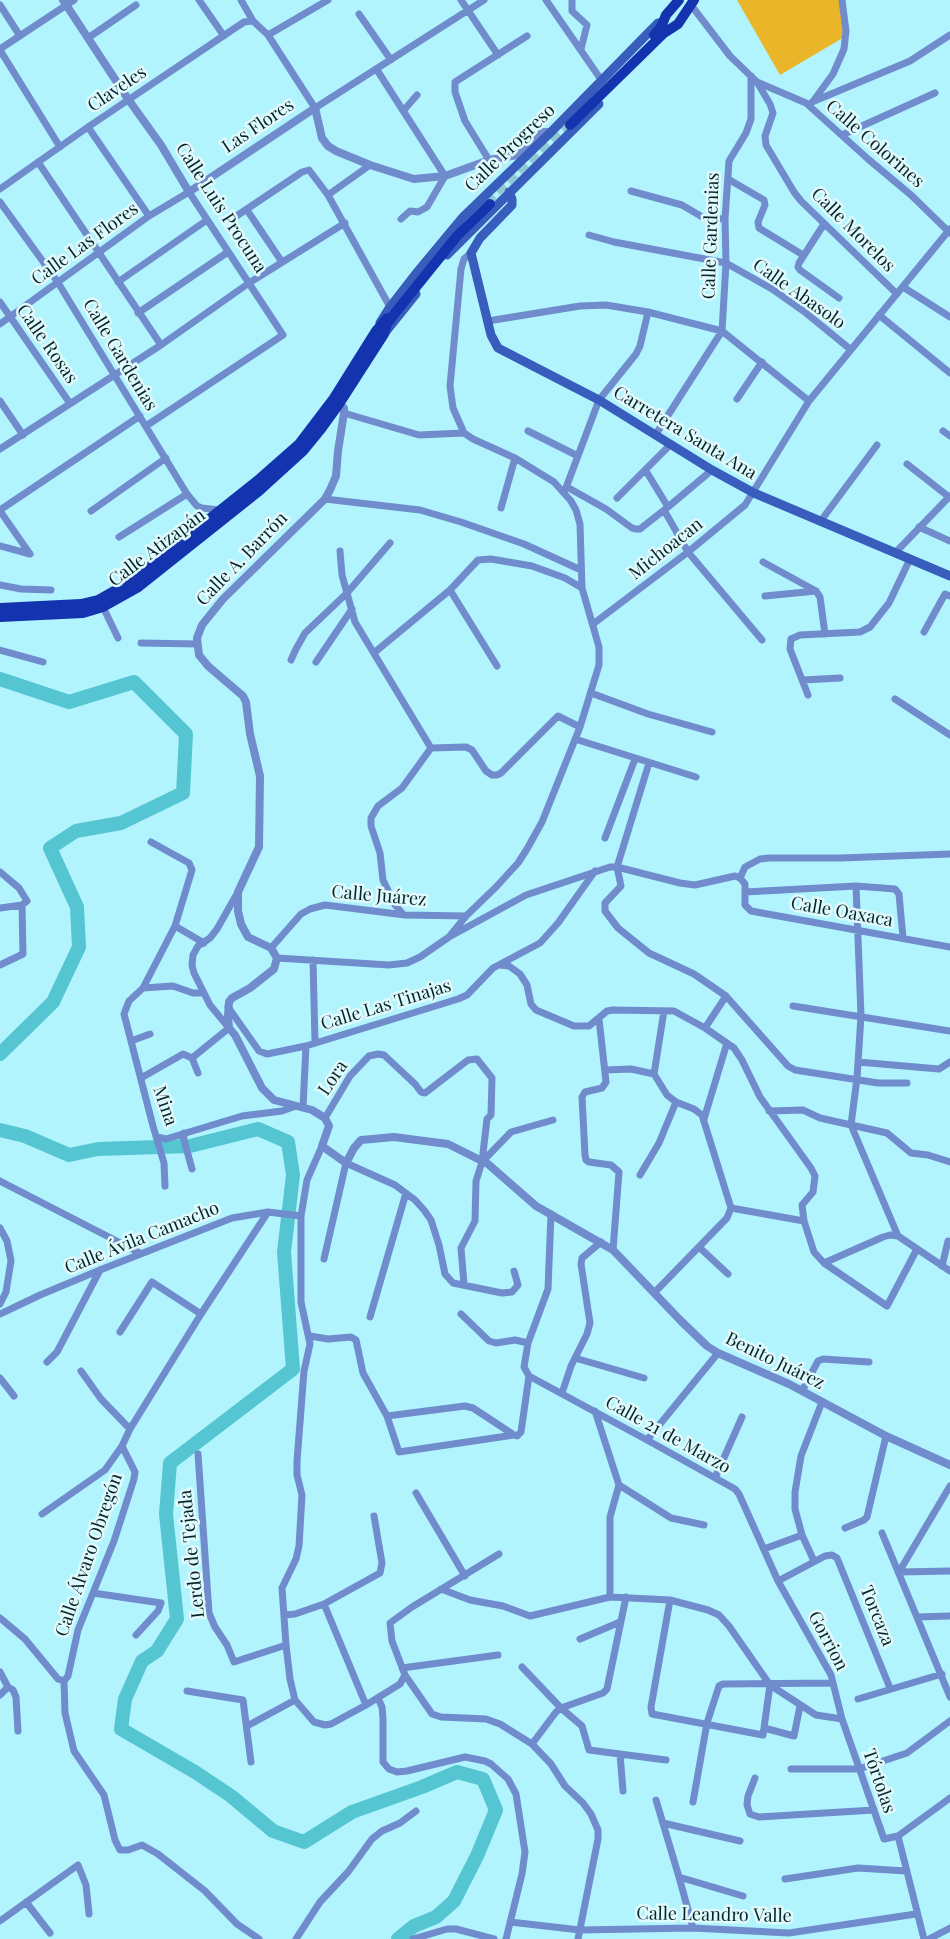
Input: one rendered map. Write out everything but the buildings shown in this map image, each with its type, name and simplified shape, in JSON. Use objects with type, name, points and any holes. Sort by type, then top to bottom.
[{"type":"main road","name":"Calle Progreso","points":[[380,333],[390,307],[439,244],[490,189],[602,81],[679,0]]},
{"type":"main road","points":[[554,147],[551,132],[569,127],[664,33],[678,24],[693,2]]},
{"type":"main road","points":[[569,127],[661,27],[666,15]]},
{"type":"main road","name":"Calle Progreso","points":[[509,192],[554,147],[569,127]]},
{"type":"main road","points":[[224,513],[260,491],[303,451],[342,409],[380,333],[437,267],[509,192],[512,180],[535,155],[539,144]]},
{"type":"main road","points":[[471,253],[480,238],[512,206],[509,192],[503,189],[490,189]]},
{"type":"main road","points":[[224,513],[299,444],[429,262],[488,203]]},
{"type":"main road","name":"Carretera Santa Ana","points":[[471,253],[492,339],[498,348],[599,400],[712,470],[754,493],[950,576]]},
{"type":"main road","name":"Calle Atizapán","points":[[0,617],[83,613],[103,607],[136,588],[224,513]]},
{"type":"main road","name":"Calle Atizapán","points":[[0,608],[81,604],[98,600],[130,582],[224,513]]},
{"type":"street","points":[[199,0],[224,36]]},
{"type":"street","points":[[241,0],[253,21],[268,35],[315,108],[324,142],[336,151],[414,179],[445,176],[489,160],[517,155],[542,132],[551,132]]},
{"type":"street","points":[[268,35],[328,0]]},
{"type":"street","points":[[461,0],[498,55]]},
{"type":"street","points":[[315,108],[484,0]]},
{"type":"street","points":[[546,0],[602,81]]},
{"type":"street","points":[[572,0],[572,11],[587,25],[581,49]]},
{"type":"street","points":[[809,103],[833,74],[844,49],[846,30],[842,0]]},
{"type":"street","points":[[60,147],[0,50],[68,2]]},
{"type":"street","name":"Calle Luis Procuna","points":[[68,2],[88,38],[161,145],[189,192],[283,335],[146,426]]},
{"type":"street","name":"Calle Morelos","points":[[693,2],[730,56],[757,82],[773,113],[765,136],[766,145],[794,192],[897,294]]},
{"type":"street","points":[[0,5],[20,36]]},
{"type":"street","points":[[88,38],[136,5]]},
{"type":"street","points":[[359,14],[391,60]]},
{"type":"street","name":"Claveles","points":[[0,189],[128,99],[244,22],[253,21]]},
{"type":"street","points":[[809,103],[910,61],[950,35]]},
{"type":"street","points":[[489,160],[465,121],[455,92],[455,82],[527,36]]},
{"type":"street","points":[[377,70],[445,176]]},
{"type":"street","name":"Calle Gardenias","points":[[722,331],[726,263],[724,219],[729,161],[747,133],[751,118],[751,76]]},
{"type":"street","name":"Calle Colorines","points":[[757,82],[809,103],[949,231]]},
{"type":"street","points":[[842,135],[935,93]]},
{"type":"street","points":[[404,110],[417,95]]},
{"type":"street","name":"Las Flores","points":[[189,192],[315,108]]},
{"type":"street","points":[[88,127],[148,216]]},
{"type":"street","points":[[38,162],[160,345]]},
{"type":"street","points":[[328,195],[370,165]]},
{"type":"street","points":[[235,217],[309,170],[328,195],[390,307]]},
{"type":"street","points":[[401,219],[410,211],[418,212],[427,207],[445,176]]},
{"type":"street","points":[[728,179],[764,200],[765,205],[758,222],[759,228],[803,255]]},
{"type":"street","points":[[631,191],[681,205],[704,218],[724,219]]},
{"type":"street","name":"Calle Las Flores","points":[[0,324],[148,216],[189,192]]},
{"type":"street","name":"Calle Gardenias","points":[[0,202],[57,281],[187,494],[197,506],[224,513]]},
{"type":"street","points":[[247,210],[282,262]]},
{"type":"street","points":[[118,282],[207,220]]},
{"type":"street","points":[[0,449],[69,402],[160,345],[249,283],[345,224]]},
{"type":"street","points":[[824,224],[798,265],[800,270],[839,298]]},
{"type":"street","name":"Michoacan","points":[[593,624],[735,514],[754,493],[809,401],[949,231]]},
{"type":"street","name":"Calle Abasolo","points":[[590,235],[614,242],[726,263],[772,289],[850,349]]},
{"type":"street","points":[[138,313],[228,252]]},
{"type":"street","points":[[471,253],[464,259],[461,269],[450,386],[453,408],[464,433],[515,458],[566,490],[606,509],[632,528],[640,528],[712,470]]},
{"type":"street","points":[[903,287],[950,317]]},
{"type":"street","name":"Calle Rosas","points":[[0,302],[69,402]]},
{"type":"street","points":[[488,321],[590,305],[606,305],[648,312],[722,331],[809,401]]},
{"type":"street","points":[[449,937],[466,916],[518,863],[527,849],[542,822],[591,693],[599,665],[598,647],[582,588],[580,524],[566,490],[599,400],[636,354],[648,312]]},
{"type":"street","points":[[879,315],[950,373]]},
{"type":"street","points":[[656,434],[722,331]]},
{"type":"street","points":[[737,399],[762,362]]},
{"type":"street","points":[[0,401],[23,435]]},
{"type":"street","points":[[342,409],[419,435],[464,433]]},
{"type":"street","name":"Calle A. Barrón","points":[[197,644],[202,625],[223,599],[325,499],[336,476],[342,409]]},
{"type":"street","points":[[0,546],[30,554],[0,510],[140,416]]},
{"type":"street","points":[[528,431],[578,456]]},
{"type":"street","points":[[943,431],[950,436]]},
{"type":"street","points":[[617,498],[671,444]]},
{"type":"street","points":[[820,522],[877,445]]},
{"type":"street","points":[[91,511],[166,458]]},
{"type":"street","points":[[501,508],[515,458]]},
{"type":"street","points":[[895,553],[949,496],[907,464]]},
{"type":"street","points":[[646,471],[688,552],[762,640]]},
{"type":"street","points":[[119,537],[187,494]]},
{"type":"street","points":[[325,499],[420,510],[524,544],[581,570]]},
{"type":"street","points":[[919,527],[950,541]]},
{"type":"street","points":[[291,660],[305,633],[347,593],[390,543]]},
{"type":"street","points":[[340,551],[342,575],[355,622],[431,748]]},
{"type":"street","points":[[375,652],[450,590],[471,565],[478,561],[491,559],[545,570],[582,588]]},
{"type":"street","points":[[808,695],[790,650],[791,639],[800,635],[860,632],[870,627],[889,603],[910,559]]},
{"type":"street","points":[[763,562],[816,591],[820,597],[825,634]]},
{"type":"street","points":[[0,585],[21,589],[51,590]]},
{"type":"street","points":[[450,590],[497,666]]},
{"type":"street","points":[[765,596],[816,591]]},
{"type":"street","points":[[924,632],[945,594],[950,596]]},
{"type":"street","points":[[103,607],[118,638]]},
{"type":"street","points":[[316,662],[352,609]]},
{"type":"street","points":[[141,643],[197,644],[199,655],[208,666],[239,692],[246,702],[250,734],[260,776],[259,847],[217,930],[198,946],[193,955],[192,965],[210,1005],[235,1035],[268,1096],[281,1103],[300,1106],[320,1113],[329,1126],[307,1180],[301,1216],[301,1302],[310,1336],[304,1371],[297,1461],[297,1475],[302,1495],[301,1527],[296,1559],[282,1588],[286,1645],[295,1700],[314,1722],[331,1724],[400,1684],[403,1672]]},
{"type":"street","points":[[0,650],[43,662]]},
{"type":"street","points":[[803,681],[840,678]]},
{"type":"street","points":[[591,693],[648,714],[712,732]]},
{"type":"street","points":[[895,699],[950,735]]},
{"type":"street","points":[[431,748],[466,747],[472,750],[492,776],[501,773],[558,716],[580,727]]},
{"type":"street","points":[[575,739],[696,777]]},
{"type":"street","points":[[405,915],[395,905],[382,880],[378,846],[371,826],[371,818],[375,810],[402,788],[431,748]]},
{"type":"street","points":[[605,838],[634,759]]},
{"type":"street","points":[[649,763],[617,867],[621,886],[604,907],[618,928],[650,953],[694,974],[726,996],[788,1066],[795,1070],[878,1083],[907,1083]]},
{"type":"street","points":[[142,988],[175,926],[192,870],[189,863],[151,842]]},
{"type":"street","points":[[277,958],[397,965],[420,957],[449,937],[526,895],[610,867],[695,885],[735,876],[740,878],[745,867],[760,859],[950,854]]},
{"type":"street","name":"Calle Las Tinajas","points":[[228,1006],[263,1054],[306,1046],[458,999],[467,995],[488,971],[540,943],[558,923],[595,871]]},
{"type":"street","points":[[0,872],[19,888],[25,903],[23,954],[0,965]]},
{"type":"street","name":"Calle Oaxaca","points":[[740,878],[745,884],[746,905],[751,911],[950,947]]},
{"type":"street","points":[[856,886],[861,1016],[852,1125],[898,1236],[950,1271]]},
{"type":"street","name":"Calle Oaxaca","points":[[745,892],[856,886],[897,891],[903,938]]},
{"type":"street","points":[[229,1028],[228,1006],[232,998],[250,988],[274,969],[277,958],[271,948],[244,933],[238,911],[238,892]]},
{"type":"street","points":[[0,908],[25,903]]},
{"type":"street","name":"Calle Juárez","points":[[271,948],[301,914],[317,906],[325,905],[405,915],[466,916]]},
{"type":"street","points":[[175,926],[204,943]]},
{"type":"street","points":[[313,960],[315,1042]]},
{"type":"street","points":[[500,965],[509,966],[520,974],[527,985],[531,1004],[540,1012],[580,1027],[589,1026],[607,1011],[664,1011],[681,1014],[739,1053],[760,1097],[815,1176],[813,1192],[802,1205],[804,1221],[814,1252],[824,1263],[886,1306],[917,1249]]},
{"type":"street","points":[[142,988],[173,986],[193,993],[204,993]]},
{"type":"street","name":"Mina","points":[[142,988],[125,1007],[124,1014],[158,1140],[184,1137],[242,1116],[282,1111],[300,1106]]},
{"type":"street","points":[[705,1028],[726,996]]},
{"type":"street","points":[[793,1006],[950,1031]]},
{"type":"street","points":[[655,1292],[727,1218],[731,1208],[704,1119],[698,1111],[676,1102],[667,1095],[654,1074],[664,1011]]},
{"type":"street","points":[[599,1019],[605,1085],[585,1092],[582,1097],[585,1155],[589,1162],[611,1165],[619,1172],[613,1250]]},
{"type":"street","points":[[192,1058],[229,1028]]},
{"type":"street","points":[[131,1041],[150,1034]]},
{"type":"street","points":[[704,1119],[727,1043]]},
{"type":"street","points":[[300,1106],[306,1046]]},
{"type":"street","points":[[141,1078],[183,1054],[192,1058],[198,1073]]},
{"type":"street","name":"Lora","points":[[325,1118],[355,1070],[369,1056],[384,1055],[425,1093],[468,1060],[477,1059],[492,1078],[493,1090],[482,1162]]},
{"type":"street","points":[[858,1062],[939,1069],[950,1062]]},
{"type":"street","points":[[605,1070],[631,1069],[654,1074]]},
{"type":"street","points":[[640,1175],[659,1143],[676,1102]]},
{"type":"street","points":[[769,1111],[796,1108],[820,1118],[886,1133],[911,1153],[928,1155],[950,1162]]},
{"type":"street","points":[[464,1284],[461,1248],[475,1221],[476,1181],[482,1162],[511,1132],[553,1120]]},
{"type":"street","points":[[184,1137],[192,1168]]},
{"type":"street","name":"Benito Juárez","points":[[346,1163],[361,1140],[387,1137],[448,1144],[502,1175],[527,1199],[613,1250],[687,1327],[718,1353],[802,1391],[886,1436],[950,1465]]},
{"type":"street","points":[[158,1140],[164,1163],[165,1186]]},
{"type":"street","points":[[322,1146],[346,1163],[395,1185],[415,1200],[431,1220],[445,1274],[453,1283],[502,1293],[513,1292],[518,1285],[514,1271]]},
{"type":"street","points":[[324,1259],[346,1163]]},
{"type":"street","points":[[0,1181],[140,1253]]},
{"type":"street","points":[[370,1317],[406,1193]]},
{"type":"street","points":[[731,1208],[804,1221]]},
{"type":"street","points":[[42,1514],[105,1470],[122,1446],[130,1429],[201,1314],[268,1212]]},
{"type":"street","name":"Calle Ávila Camacho","points":[[0,1314],[140,1253],[232,1218],[268,1212],[301,1216]]},
{"type":"street","points":[[310,1336],[354,1338],[363,1373],[387,1416],[399,1452],[518,1436],[521,1432],[529,1376],[524,1366],[528,1343],[548,1289],[551,1214]]},
{"type":"street","points":[[0,1228],[7,1241],[11,1262],[6,1292],[0,1304]]},
{"type":"street","points":[[824,1263],[883,1237],[898,1236]]},
{"type":"street","points":[[942,1266],[948,1241]]},
{"type":"street","points":[[562,1394],[590,1323],[582,1258],[601,1242]]},
{"type":"street","points":[[699,1247],[728,1274]]},
{"type":"street","points":[[0,1294],[6,1269],[11,1262]]},
{"type":"street","points":[[47,1362],[57,1352],[100,1270]]},
{"type":"street","points":[[120,1332],[152,1282],[201,1314]]},
{"type":"street","points":[[461,1314],[489,1341],[496,1343],[515,1340],[528,1343]]},
{"type":"street","points":[[647,1440],[718,1353]]},
{"type":"street","points":[[575,1358],[644,1378]]},
{"type":"street","points":[[802,1391],[818,1361],[823,1359],[869,1362]]},
{"type":"street","points":[[81,1371],[101,1399],[130,1429]]},
{"type":"street","name":"Calle 21 de Marzo","points":[[529,1376],[735,1489],[778,1581]]},
{"type":"street","points":[[0,1378],[14,1396]]},
{"type":"street","points":[[778,1581],[814,1561],[802,1534],[795,1509],[801,1456],[822,1402]]},
{"type":"street","points":[[387,1416],[465,1406],[473,1408],[514,1435]]},
{"type":"street","points":[[595,1411],[619,1485],[610,1517],[610,1598]]},
{"type":"street","points":[[715,1478],[742,1417]]},
{"type":"street","points":[[844,1528],[864,1520],[867,1516],[886,1436]]},
{"type":"street","name":"Calle Álvaro Obregón","points":[[0,1618],[25,1639],[58,1679],[64,1681],[68,1676],[78,1630],[114,1541],[134,1479],[135,1472],[122,1446]]},
{"type":"street","name":"Lerdo de Tejada","points":[[198,1454],[209,1613],[215,1627],[227,1645],[234,1662],[286,1645]]},
{"type":"street","points":[[619,1485],[671,1518],[704,1525]]},
{"type":"street","points":[[899,1572],[950,1486]]},
{"type":"street","points":[[416,1493],[465,1576]]},
{"type":"street","points":[[285,1615],[324,1604],[380,1574],[382,1568],[374,1516]]},
{"type":"street","points":[[882,1533],[950,1697]]},
{"type":"street","points":[[764,1549],[802,1534]]},
{"type":"street","points":[[499,1554],[390,1623],[392,1641],[403,1672],[432,1714],[441,1717],[486,1719],[532,1744],[551,1764],[565,1786],[591,1814],[598,1830],[578,1939]]},
{"type":"street","name":"Torcaza","points":[[814,1561],[825,1556],[837,1558],[890,1688]]},
{"type":"street","points":[[899,1572],[950,1571]]},
{"type":"street","name":"Gorrion","points":[[778,1581],[831,1675],[842,1719]]},
{"type":"street","points":[[441,1589],[467,1599],[503,1606],[530,1616],[610,1598],[626,1597],[670,1600],[708,1610],[719,1615],[729,1626],[770,1685],[820,1716],[842,1719]]},
{"type":"street","points":[[93,1593],[161,1602],[159,1611],[136,1635]]},
{"type":"street","points":[[532,1744],[561,1708],[603,1693],[607,1689],[626,1597]]},
{"type":"street","points":[[670,1600],[651,1707],[652,1714],[794,1736],[801,1706]]},
{"type":"street","points":[[324,1604],[366,1705]]},
{"type":"street","points":[[917,1617],[950,1616]]},
{"type":"street","points":[[580,1640],[620,1622]]},
{"type":"street","points":[[403,1672],[498,1655]]},
{"type":"street","points":[[522,1667],[561,1708],[582,1726],[589,1750],[666,1760]]},
{"type":"street","points":[[0,1672],[16,1697],[18,1731]]},
{"type":"street","points":[[858,1699],[942,1674]]},
{"type":"street","points":[[64,1681],[65,1713],[74,1751],[104,1795],[115,1840],[120,1850],[142,1845],[158,1854],[205,1892],[237,1924],[259,1939]]},
{"type":"street","points":[[693,1802],[707,1723],[719,1686],[723,1684],[833,1683]]},
{"type":"street","points":[[764,1732],[770,1685]]},
{"type":"street","points":[[0,1695],[8,1687]]},
{"type":"street","points":[[187,1691],[243,1700],[251,1762]]},
{"type":"street","points":[[378,1698],[383,1718],[383,1762],[388,1769],[397,1772],[407,1771],[465,1757],[491,1764],[508,1779],[516,1794],[525,1852],[506,1939]]},
{"type":"street","points":[[247,1726],[295,1700]]},
{"type":"street","name":"Tórtolas","points":[[842,1719],[882,1837],[885,1839],[898,1836]]},
{"type":"street","points":[[791,1769],[859,1769],[908,1753],[950,1721]]},
{"type":"street","points":[[620,1754],[623,1791]]},
{"type":"street","points":[[755,1778],[747,1805],[750,1814],[759,1817],[874,1810]]},
{"type":"street","points":[[924,1939],[898,1836],[950,1798]]},
{"type":"street","points":[[656,1800],[693,1928]]},
{"type":"street","points":[[296,1939],[320,1902],[348,1872],[372,1839],[416,1811]]},
{"type":"street","points":[[663,1823],[740,1841]]},
{"type":"street","points":[[0,1921],[78,1865],[86,1885],[89,1914]]},
{"type":"street","points":[[785,1879],[858,1868],[906,1871]]},
{"type":"street","points":[[680,1877],[743,1896]]},
{"type":"street","points":[[26,1902],[50,1933]]},
{"type":"street","name":"Calle Leandro Valle","points":[[510,1922],[580,1930],[693,1928],[789,1933],[916,1914]]},
{"type":"street","points":[[929,1939],[950,1928]]},
{"type":"street","points":[[413,1939],[447,1929],[456,1929],[494,1939]]},
{"type":"street","points":[[710,1939],[711,1929]]},
{"type":"shaded area","points":[[737,0],[840,0],[846,36],[780,75]]},
{"type":"waterway","points":[[0,679],[69,702],[134,682],[186,734],[183,793],[121,823],[76,831],[50,848],[77,907],[79,947],[53,1002],[0,1054]]},
{"type":"waterway","points":[[0,1130],[25,1136],[69,1155],[98,1149],[190,1146],[258,1129],[288,1142],[293,1175],[284,1252],[293,1369],[170,1463],[166,1514],[177,1619],[157,1651],[142,1661],[125,1699],[121,1729],[231,1796],[273,1831],[304,1842],[352,1812],[457,1772],[483,1779],[496,1810],[477,1856],[454,1901],[436,1917],[414,1926],[398,1939]]},
{"type":"tunnel","points":[[486,202],[567,123]]}]
